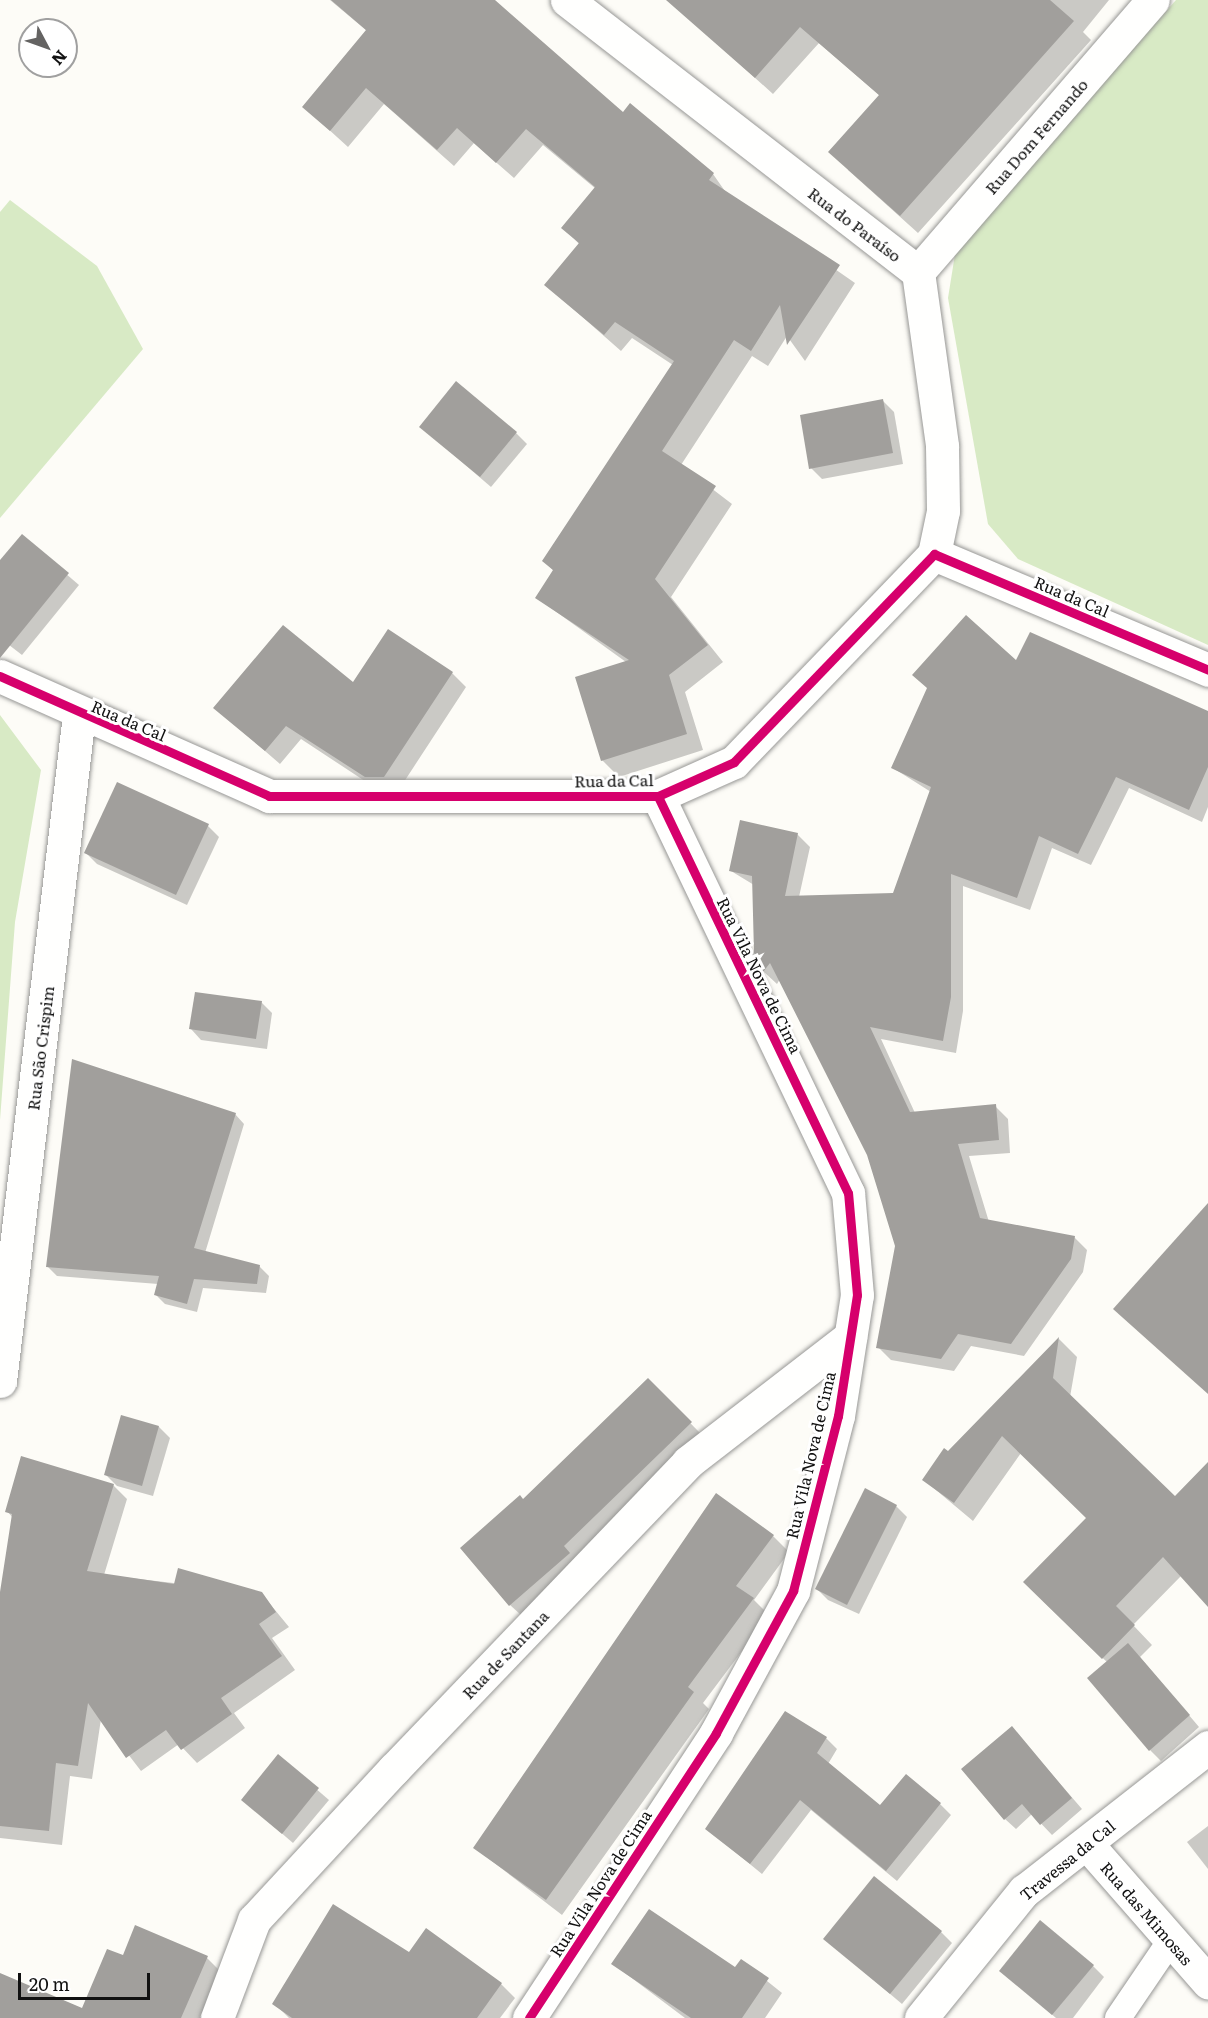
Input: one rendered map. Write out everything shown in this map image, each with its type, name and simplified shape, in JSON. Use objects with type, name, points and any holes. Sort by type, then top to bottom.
[{"type":"street","name":"Rua Dom Fernando","points":[[918,272],[1153,0]]},
{"type":"street","name":"Rua do Paraíso","points":[[580,4],[918,272],[942,446],[943,511],[933,555]]},
{"type":"street","name":"Rua da Cal","points":[[0,676],[79,715],[269,796],[658,796],[734,762],[933,555],[1208,670]]},
{"type":"street","name":"Rua São Crispim","points":[[0,1381],[79,715]]},
{"type":"street","name":"Rua Vila Nova de Cima","points":[[529,2018],[716,1733],[793,1591],[838,1416],[857,1295],[848,1193],[658,796]]},
{"type":"street","name":"Rua de Santana","points":[[217,2018],[254,1920],[370,1794],[688,1462],[850,1336]]},
{"type":"street","name":"Travessa da Cal","points":[[921,2018],[1024,1891],[1087,1844],[1208,1747]]},
{"type":"street","name":"Rua das Mimosas","points":[[1087,1844],[1208,1982]]},
{"type":"lane","points":[[1118,2018],[1171,1940]]},
{"type":"green space","points":[[1176,0],[1208,0],[1208,645],[1018,559],[988,524],[948,298],[956,248]]},
{"type":"green space","points":[[10,200],[97,266],[143,349],[0,518],[0,212]]},
{"type":"green space","points":[[0,715],[41,770],[15,922],[0,1120]]},
{"type":"building","points":[[331,0],[495,0],[623,112],[630,103],[714,173],[709,180],[840,265],[787,345],[780,305],[751,351],[734,340],[662,451],[716,486],[655,579],[708,645],[669,675],[687,734],[601,761],[575,677],[629,660],[535,598],[553,570],[542,561],[674,361],[615,322],[604,335],[544,285],[579,243],[561,228],[595,187],[526,129],[496,163],[457,128],[437,150],[366,88],[330,131],[302,107],[366,30]]},
{"type":"building","points":[[666,0],[1050,0],[1074,21],[900,216],[828,152],[879,95],[800,27],[755,78]]},
{"type":"building","points":[[456,381],[517,432],[480,477],[419,427]]},
{"type":"building","points":[[883,399],[893,453],[809,469],[800,415]]},
{"type":"building","points":[[22,534],[69,573],[0,658],[0,560]]},
{"type":"building","points":[[966,615],[1016,660],[1030,632],[1208,711],[1208,767],[1189,810],[1116,777],[1078,854],[1039,836],[1017,898],[951,874],[951,997],[943,1041],[870,1027],[910,1112],[996,1104],[999,1140],[958,1144],[980,1218],[1075,1236],[1071,1259],[1011,1344],[958,1334],[941,1359],[876,1348],[895,1246],[867,1155],[770,963],[763,972],[754,953],[752,876],[729,871],[740,820],[798,833],[785,896],[893,893],[931,787],[891,768],[927,688],[912,675]]},
{"type":"building","points":[[283,625],[353,682],[388,629],[453,672],[384,777],[365,777],[286,726],[265,751],[213,708]]},
{"type":"building","points":[[117,782],[209,824],[176,895],[84,853]]},
{"type":"building","points":[[195,992],[262,1001],[256,1039],[189,1029]]},
{"type":"building","points":[[72,1059],[236,1113],[194,1248],[260,1265],[257,1284],[194,1279],[187,1304],[154,1295],[159,1276],[46,1267]]},
{"type":"building","points":[[1208,1203],[1208,1394],[1113,1309]]},
{"type":"building","points":[[1059,1337],[1053,1378],[1175,1496],[1208,1462],[1208,1607],[1163,1557],[1116,1606],[1135,1625],[1102,1659],[1023,1582],[1086,1518],[1002,1436],[954,1503],[922,1480],[944,1448],[948,1451]]},
{"type":"building","points":[[648,1378],[692,1422],[564,1546],[570,1553],[509,1606],[460,1548],[520,1495],[523,1499]]},
{"type":"building","points":[[121,1415],[159,1426],[142,1486],[104,1475]]},
{"type":"building","points":[[21,1456],[114,1484],[87,1571],[174,1584],[178,1568],[262,1592],[276,1612],[259,1624],[282,1656],[221,1698],[232,1714],[181,1750],[166,1730],[126,1758],[88,1703],[78,1766],[56,1763],[49,1831],[0,1826],[0,1592],[12,1514],[5,1512]]},
{"type":"building","points":[[865,1488],[897,1505],[847,1605],[815,1589]]},
{"type":"building","points":[[716,1493],[774,1535],[736,1586],[754,1598],[688,1687],[694,1692],[546,1900],[473,1848]]},
{"type":"building","points":[[1128,1643],[1190,1715],[1149,1751],[1087,1678]]},
{"type":"building","points":[[785,1711],[827,1737],[817,1753],[880,1805],[906,1774],[941,1803],[886,1871],[800,1800],[750,1864],[705,1829]]},
{"type":"building","points":[[1012,1726],[1072,1798],[1040,1825],[1022,1804],[1004,1820],[961,1769]]},
{"type":"building","points":[[278,1754],[319,1788],[282,1834],[241,1800]]},
{"type":"building","points":[[874,1876],[942,1931],[890,1994],[823,1939]]},
{"type":"building","points":[[333,1904],[409,1952],[426,1928],[502,1983],[477,2018],[292,2018],[272,2004]]},
{"type":"building","points":[[649,1909],[735,1967],[741,1959],[769,1978],[742,2018],[691,2018],[611,1964]]},
{"type":"building","points":[[1040,1920],[1094,1965],[1052,2015],[999,1971]]},
{"type":"building","points":[[135,1925],[208,1956],[181,2018],[0,2018],[0,1973],[82,2008],[107,1949],[123,1955]]},
{"type":"cycle path","points":[[0,676],[269,796],[658,796],[734,762],[934,554],[1208,670]]},
{"type":"cycle path","points":[[529,2018],[716,1733],[793,1591],[838,1416],[857,1295],[848,1193],[658,796]]}]
